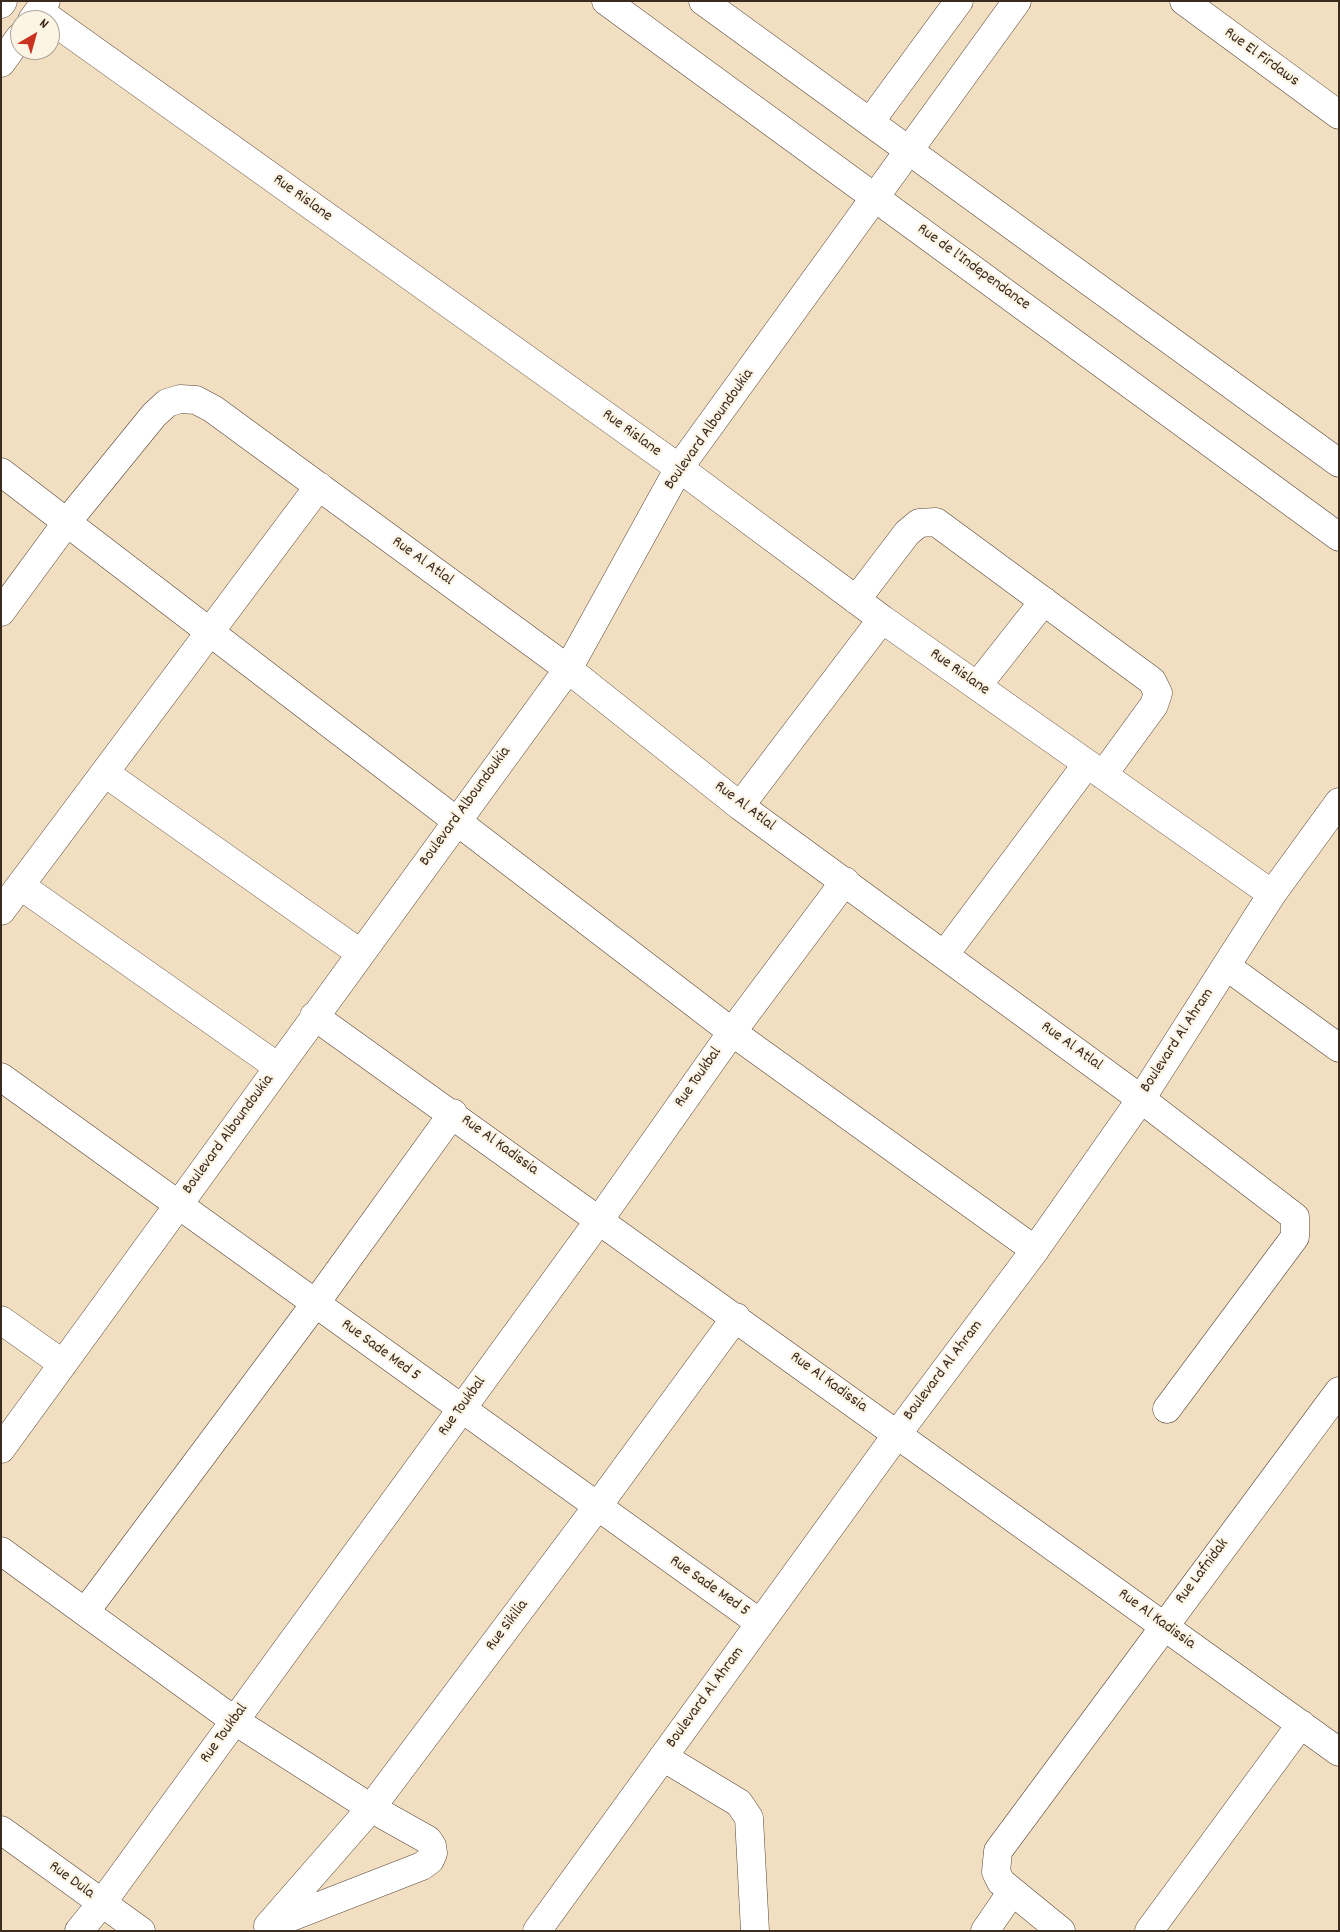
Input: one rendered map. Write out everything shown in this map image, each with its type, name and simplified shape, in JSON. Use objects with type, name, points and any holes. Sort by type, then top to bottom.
[{"type":"street","name":"Rue de l'Independance","points":[[606,1],[1339,537]]},
{"type":"street","points":[[703,1],[1339,463]]},
{"type":"street","points":[[870,122],[959,1]]},
{"type":"street","name":"Boulevard Alboundoukia","points":[[1,1449],[568,669],[679,468],[1018,1]]},
{"type":"street","name":"Rue El Firdaws","points":[[1184,1],[1339,115]]},
{"type":"street","name":"Rue Rislane","points":[[60,26],[679,468],[882,619],[1272,894]]},
{"type":"street","points":[[1,63],[10,51]]},
{"type":"street","name":"Rue Al Atlal","points":[[67,522],[154,415],[167,403],[180,399],[196,400],[213,409],[568,669],[740,806],[1141,1098],[1295,1217],[1297,1230],[1295,1238],[1167,1408]]},
{"type":"street","points":[[1,472],[732,1032],[1035,1250]]},
{"type":"street","points":[[1,911],[211,633],[318,486]]},
{"type":"street","points":[[1,612],[67,522]]},
{"type":"street","points":[[856,600],[907,533],[919,524],[936,522],[1152,681],[1158,694],[1154,705],[1095,769],[945,954]]},
{"type":"street","points":[[977,686],[1044,601]]},
{"type":"street","points":[[740,806],[882,619]]},
{"type":"street","points":[[105,773],[360,953]]},
{"type":"street","name":"Boulevard Al Ahram","points":[[537,1931],[898,1433],[1035,1250],[1141,1098],[1272,894],[1339,802]]},
{"type":"street","name":"Rue Toukbal","points":[[79,1931],[102,1903],[600,1219],[732,1032],[845,881]]},
{"type":"street","points":[[21,886],[278,1066]]},
{"type":"street","points":[[1226,966],[1339,1048]]},
{"type":"street","name":"Rue Al Kadissia","points":[[314,1016],[600,1219],[1339,1752]]},
{"type":"street","name":"Rue Sade Med 5","points":[[1,1078],[760,1623]]},
{"type":"street","points":[[86,1611],[315,1304],[453,1114]]},
{"type":"street","name":"Rue Sikilia","points":[[264,1928],[371,1808],[597,1507],[736,1317]]},
{"type":"street","points":[[1,1320],[63,1364]]},
{"type":"street","name":"Rue Lafnidak","points":[[1011,1893],[1001,1882],[996,1872],[998,1851],[1339,1391]]},
{"type":"street","points":[[1,1551],[235,1721],[371,1808],[428,1840],[432,1846],[433,1853],[430,1860],[422,1866],[264,1928]]},
{"type":"street","points":[[1149,1931],[1301,1724]]},
{"type":"street","points":[[663,1757],[739,1803],[749,1818],[755,1931]]},
{"type":"street","name":"Rue Dula","points":[[1,1830],[141,1931]]},
{"type":"street","points":[[985,1931],[1011,1893],[1061,1931]]}]
